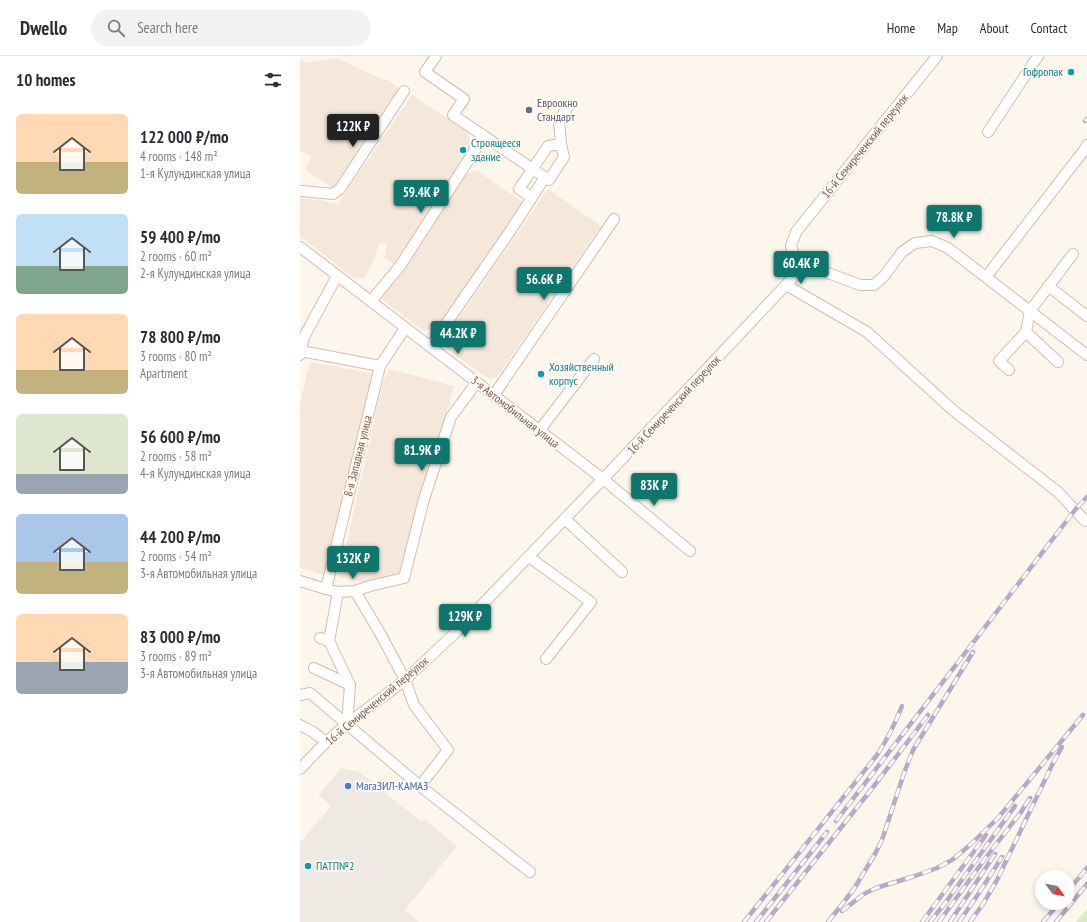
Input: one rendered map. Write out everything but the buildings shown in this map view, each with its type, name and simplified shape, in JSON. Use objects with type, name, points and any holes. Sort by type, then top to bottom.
[{"type":"street","points":[[436,56],[425,72],[464,99],[453,115],[549,180],[564,157],[561,144],[559,120],[568,108]]},
{"type":"street","name":"16-й Семиреченский переулок","points":[[300,769],[326,742],[405,680],[454,634],[566,519],[800,270],[791,246],[796,232],[937,56]]},
{"type":"street","points":[[988,132],[1038,56]]},
{"type":"street","points":[[300,192],[332,194],[340,189],[404,91]]},
{"type":"street","points":[[371,301],[400,266],[484,136]]},
{"type":"street","points":[[532,197],[519,189],[548,146],[561,144]]},
{"type":"street","points":[[986,277],[1081,155],[1087,145]]},
{"type":"street","points":[[430,347],[511,230],[545,177]]},
{"type":"street","points":[[494,395],[614,219]]},
{"type":"street","points":[[800,270],[820,270],[860,285],[874,285],[884,276],[902,252],[908,247],[915,243],[932,241],[948,248],[1087,355]]},
{"type":"street","name":"3-я Автомобильная улица","points":[[300,247],[539,430],[690,551]]},
{"type":"street","points":[[1009,370],[999,361],[1026,332],[1030,311],[1073,254]]},
{"type":"street","points":[[337,276],[304,337],[300,353],[380,366]]},
{"type":"street","points":[[786,285],[867,332],[954,411],[1058,492],[1085,521]]},
{"type":"street","points":[[1048,286],[1087,316]]},
{"type":"street","name":"8-я Западная улица","points":[[326,589],[380,366],[405,328]]},
{"type":"street","points":[[1026,332],[1058,362]]},
{"type":"street","points":[[539,430],[594,358]]},
{"type":"street","points":[[300,581],[338,592],[355,591],[404,578],[424,499],[451,417],[476,382]]},
{"type":"street","points":[[566,519],[622,572]]},
{"type":"street","points":[[529,557],[590,602],[546,659]]},
{"type":"street","points":[[355,591],[380,633],[405,680],[414,705],[448,750],[420,786]]},
{"type":"street","points":[[338,592],[324,640],[350,685],[347,724]]},
{"type":"street","points":[[314,668],[350,685]]},
{"type":"street","points":[[300,695],[310,693],[420,786],[530,872]]},
{"type":"street","points":[[300,725],[313,732],[326,742]]},
{"type":"shaded area","points":[[337,58],[375,76],[390,81],[399,89],[341,183],[333,188],[305,170],[311,157],[300,150],[300,60],[306,63]]},
{"type":"shaded area","points":[[412,95],[467,131],[472,146],[432,207],[397,266],[384,258],[387,244],[379,243],[374,259],[365,277],[355,279],[300,236],[300,198],[321,200],[338,204]]},
{"type":"shaded area","points":[[476,170],[523,202],[438,326],[424,331],[380,298],[463,175]]},
{"type":"shaded area","points":[[548,189],[601,226],[497,377],[489,379],[445,347],[443,341]]},
{"type":"shaded area","points":[[310,362],[375,374],[327,576],[300,568],[300,403]]},
{"type":"shaded area","points":[[389,369],[454,386],[402,575],[370,583],[339,577],[383,382]]},
{"type":"shaded area","points":[[341,768],[359,772],[422,822],[424,819],[457,846],[405,910],[419,922],[300,922],[300,843],[331,806],[319,795]]},
{"type":"green space","points":[[1087,909],[1087,922],[1076,922]]},
{"type":"railway","points":[[836,821],[1075,510],[1087,497]]},
{"type":"railway","points":[[828,922],[854,889],[875,854],[882,840],[913,750],[973,652]]},
{"type":"railway","points":[[744,922],[877,755],[891,732],[902,706]]},
{"type":"railway","points":[[766,922],[874,786],[928,715]]},
{"type":"railway","points":[[842,911],[864,894],[876,888],[937,868],[952,860],[998,818],[1083,715]]},
{"type":"railway","points":[[970,922],[983,904],[997,880],[1062,747]]},
{"type":"railway","points":[[939,922],[1030,798]]},
{"type":"railway","points":[[930,922],[1015,806]]},
{"type":"railway","points":[[756,922],[827,832]]},
{"type":"railway","points":[[922,922],[986,835]]},
{"type":"railway","points":[[950,922],[995,854]]},
{"type":"railway","points":[[959,922],[1002,857]]},
{"type":"railway","points":[[1075,883],[1087,868]]},
{"type":"railway","points":[[1056,922],[1087,884]]},
{"type":"railway","points":[[1043,922],[1053,910]]},
{"type":"place","name":"Гофропак","points":[[1071,72]]},
{"type":"place","name":"Евроокно Стандарт","points":[[529,110]]},
{"type":"place","name":"Строящееся здание","points":[[463,150]]},
{"type":"place","name":"Хозяйственный корпус","points":[[541,374]]},
{"type":"place","name":"МагаЗИЛ-КАМАЗ","points":[[348,786]]},
{"type":"place","name":"ПАТП№2","points":[[308,866]]}]
